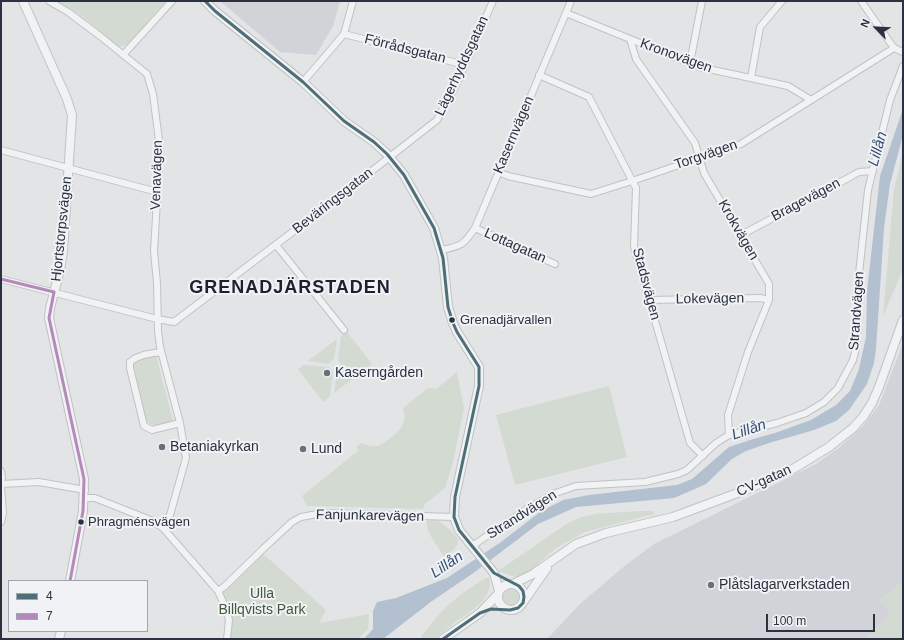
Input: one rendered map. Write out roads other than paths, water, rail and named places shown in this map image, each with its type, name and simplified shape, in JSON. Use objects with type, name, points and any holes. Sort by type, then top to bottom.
[{"type":"street","name":"Hjortstorpsvägen","points":[[23,1],[71,108],[72,115],[63,252],[49,318],[82,467],[84,494],[70,580]]},
{"type":"street","name":"Venavägen","points":[[49,1],[68,12],[147,74],[153,94],[160,148],[154,251],[158,300],[158,331],[161,352],[180,424],[186,458],[170,515],[162,528]]},
{"type":"street","points":[[123,55],[172,1]]},
{"type":"street","points":[[205,1],[215,11],[303,82],[344,121],[374,142],[404,175],[434,228],[443,258],[448,307],[456,332],[479,367],[480,379],[455,497],[454,516],[459,530],[494,573],[521,588],[524,594],[524,600],[520,607],[515,610],[491,609],[480,613]]},
{"type":"street","points":[[303,82],[344,34],[353,1]]},
{"type":"street","name":"Lägerhyddsgatan","points":[[389,157],[437,120],[456,85],[493,1]]},
{"type":"street","name":"Kasernvägen","points":[[441,250],[459,247],[468,240],[475,228],[571,1]]},
{"type":"street","points":[[690,63],[702,1]]},
{"type":"street","points":[[752,78],[760,27],[782,1]]},
{"type":"street","points":[[861,1],[894,48],[903,52]]},
{"type":"street","name":"Kronovägen","points":[[566,13],[699,67],[788,86],[811,100]]},
{"type":"street","name":"Förrådsgatan","points":[[344,34],[465,64]]},
{"type":"street","name":"Krokvägen","points":[[630,39],[636,59],[695,143],[704,173],[769,284],[770,300]]},
{"type":"street","name":"Torgvägen","points":[[498,172],[508,176],[591,194],[741,144],[894,48]]},
{"type":"street","name":"Strandvägen","points":[[472,546],[541,500],[565,489],[590,484],[645,482],[664,478],[687,470],[716,443],[729,435],[777,423],[806,413],[831,396],[844,380],[853,360],[858,339],[858,277],[868,190],[890,100],[903,66]]},
{"type":"street","name":"Stadsvägen","points":[[540,75],[589,97],[636,188],[634,247],[690,443],[703,456]]},
{"type":"street","points":[[1,150],[157,192]]},
{"type":"street","name":"Beväringsgatan","points":[[1,279],[174,322],[389,157]]},
{"type":"street","name":"Bragevägen","points":[[741,235],[859,172],[873,171]]},
{"type":"street","name":"Lottagatan","points":[[475,228],[555,264]]},
{"type":"street","points":[[276,245],[344,330]]},
{"type":"street","name":"Lokevägen","points":[[649,300],[760,298],[770,300]]},
{"type":"street","points":[[729,435],[728,415],[748,352],[770,300]]},
{"type":"street","name":"CV-gatan","points":[[512,583],[534,574],[576,544],[606,533],[673,517],[763,484],[793,469],[830,447],[853,428],[863,417],[872,403],[903,320]]},
{"type":"street","points":[[161,352],[143,355],[130,362],[141,417],[144,426],[152,430],[180,424]]},
{"type":"street","points":[[1,471],[1,483],[39,482],[84,494],[153,521],[162,528],[218,591],[229,620],[227,639]]},
{"type":"street","points":[[1,487],[3,513],[1,522]]},
{"type":"street","name":"Fanjunkarevägen","points":[[218,591],[226,586],[282,531],[301,517],[323,513],[454,516]]},
{"type":"street","name":"CV-gatan","points":[[524,600],[554,559]]},
{"type":"street","points":[[494,573],[499,603],[505,609]]},
{"type":"street","points":[[443,639],[480,613],[505,585],[512,583]]},
{"type":"water","points":[[903,109],[903,135],[890,184],[884,228],[874,363],[867,384],[849,410],[836,421],[814,430],[746,451],[732,459],[706,484],[674,498],[576,507],[538,524],[472,574],[432,601],[383,639],[364,639],[373,629],[373,611],[377,602],[396,598],[447,578],[501,542],[540,512],[563,500],[589,495],[677,485],[692,479],[729,447],[811,420],[836,405],[850,391],[859,369],[866,337],[867,291],[880,176]]},
{"type":"place","name":"Grenadjärvallen","points":[[452,320]]},
{"type":"place","name":"Kaserngården","points":[[327,373]]},
{"type":"place","name":"Betaniakyrkan","points":[[162,447]]},
{"type":"place","name":"Lund","points":[[303,449]]},
{"type":"place","name":"Phragménsvägen","points":[[81,522]]},
{"type":"place","name":"Plåtslagarverkstaden","points":[[711,585]]},
{"type":"district","name":"GRENADJÄRSTADEN","points":[[290,288]]},
{"type":"water label","name":"Lillån","points":[[878,149]]},
{"type":"water label","name":"Lillån","points":[[749,430]]},
{"type":"water label","name":"Lillån","points":[[447,565]]},
{"type":"park label","name":"Ulla Billqvists Park","points":[[262,602]]}]
